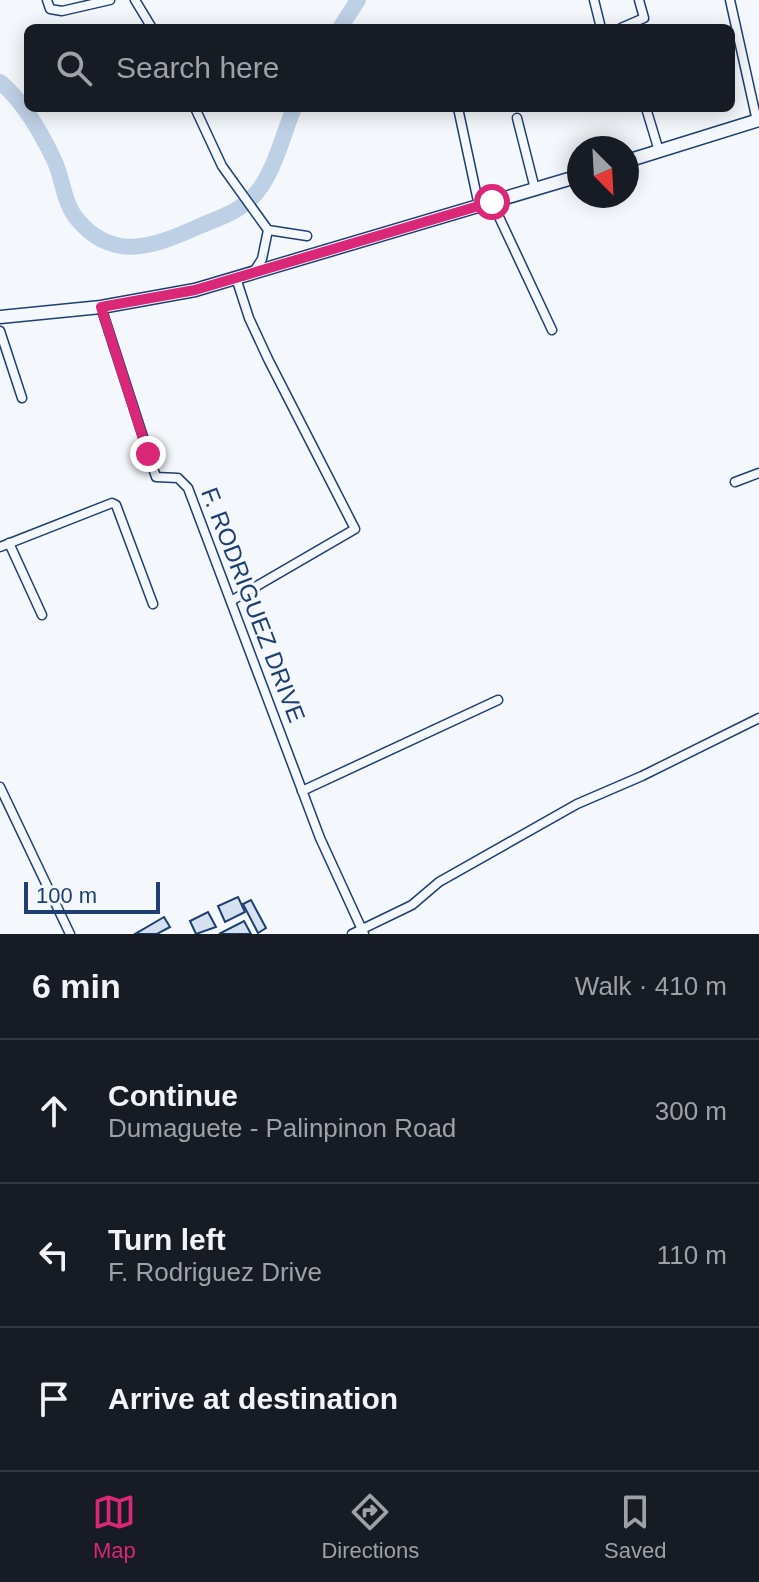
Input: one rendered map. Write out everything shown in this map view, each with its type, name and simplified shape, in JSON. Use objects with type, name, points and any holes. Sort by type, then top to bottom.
[{"type":"main road","points":[[639,157],[758,120]]},
{"type":"main road","points":[[0,317],[101,307],[195,290],[567,180]]},
{"type":"street","points":[[47,0],[50,9],[62,11],[110,0]]},
{"type":"street","points":[[135,0],[150,24]]},
{"type":"street","points":[[594,0],[600,24]]},
{"type":"street","points":[[630,24],[644,18],[639,0]]},
{"type":"street","points":[[730,0],[758,120]]},
{"type":"street","points":[[197,112],[222,166],[268,230],[307,236]]},
{"type":"street","points":[[459,112],[486,204],[552,330]]},
{"type":"street","points":[[647,112],[659,151]]},
{"type":"street","points":[[517,118],[535,189]]},
{"type":"street","points":[[252,274],[262,259],[268,230]]},
{"type":"street","points":[[231,601],[355,529],[249,318],[236,278]]},
{"type":"street","name":"F. RODRIGUEZ DRIVE","points":[[101,307],[156,477],[178,478],[188,488],[320,838],[362,931]]},
{"type":"street","points":[[0,331],[22,398]]},
{"type":"street","points":[[735,482],[759,473]]},
{"type":"street","points":[[0,547],[112,503],[116,505],[153,604]]},
{"type":"street","points":[[9,543],[42,615]]},
{"type":"street","points":[[302,791],[498,700]]},
{"type":"street","points":[[352,934],[412,905],[439,882],[577,804],[642,776],[759,718]]},
{"type":"street","points":[[0,787],[70,934]]},
{"type":"building","points":[[238,897],[245,912],[225,922],[218,906]]},
{"type":"building","points":[[251,900],[266,928],[258,933],[243,904]]},
{"type":"building","points":[[208,912],[216,927],[196,934],[190,921]]},
{"type":"building","points":[[164,917],[170,927],[157,934],[135,934]]},
{"type":"building","points":[[244,921],[251,934],[219,934]]},
{"type":"waterway","points":[[343,24],[358,0]]},
{"type":"waterway","points":[[0,82],[24,108]]},
{"type":"waterway","points":[[26,112],[58,169],[69,206],[77,219],[91,233],[121,246],[152,244],[168,239],[245,204],[269,173],[293,112]]},
{"type":"route","points":[[148,454],[101,307],[195,290],[492,202]]}]
